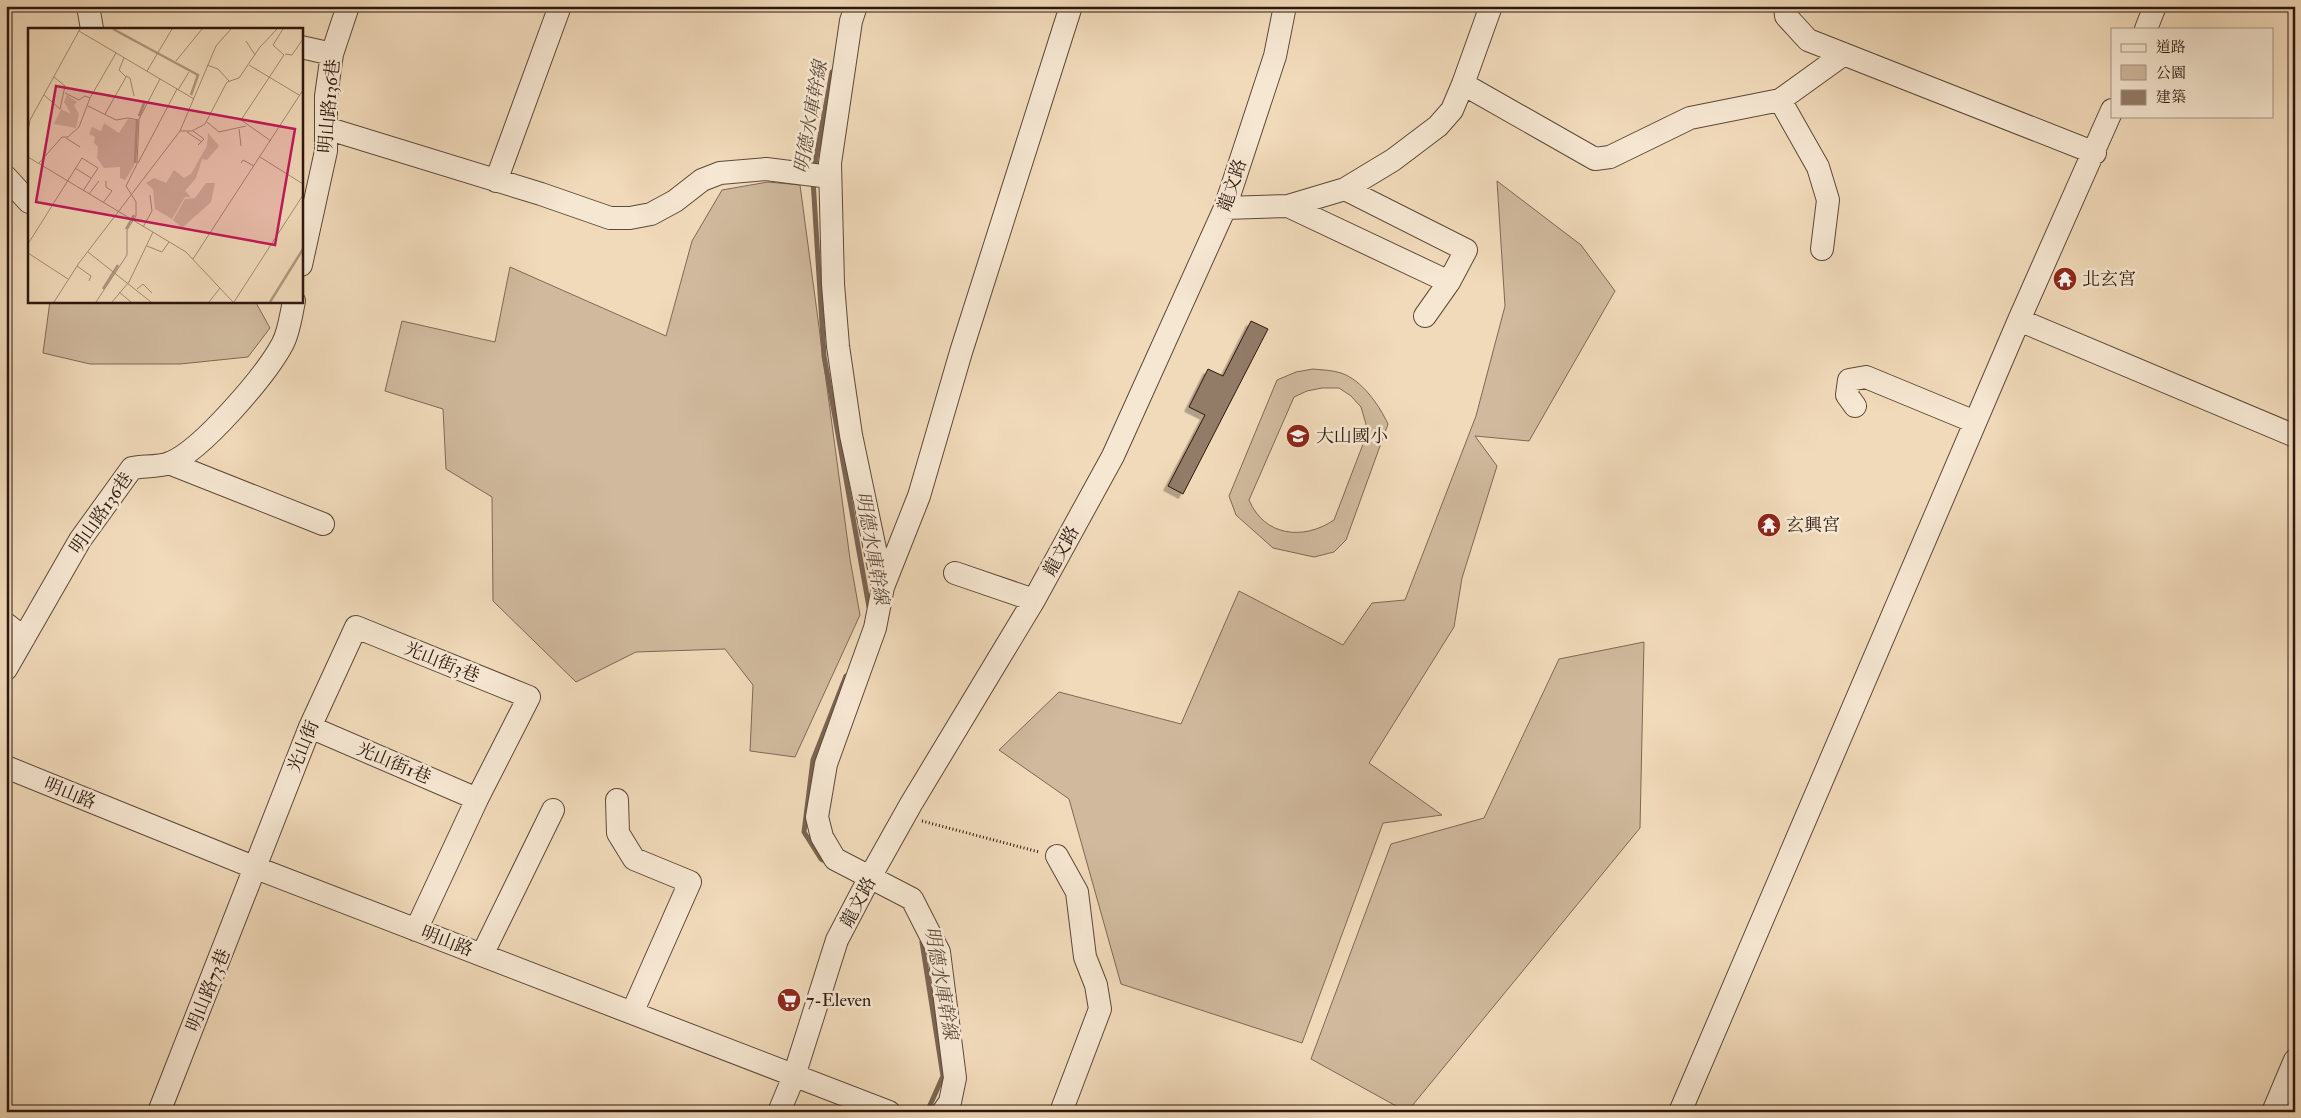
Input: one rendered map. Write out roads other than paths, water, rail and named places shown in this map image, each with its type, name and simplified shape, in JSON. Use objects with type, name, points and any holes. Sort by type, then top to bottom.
[{"type":"street","points":[[88,6],[92,28]]},
{"type":"street","name":"明山路136巷","points":[[302,260],[326,151],[326,96],[332,54],[348,6]]},
{"type":"street","points":[[496,181],[560,6]]},
{"type":"street","points":[[856,6],[850,21],[830,162],[819,176],[838,346],[851,435],[883,588]]},
{"type":"street","points":[[943,1112],[950,1102],[955,1078],[938,952],[912,898],[868,882],[835,859],[822,836],[817,817],[826,764],[875,628],[883,588],[919,496],[961,352],[1071,6]]},
{"type":"street","name":"龍文路","points":[[779,1112],[794,1076],[837,940],[904,817],[1034,600],[1113,456],[1225,208],[1275,56],[1285,6]]},
{"type":"street","points":[[1225,208],[1288,206],[1345,189],[1393,160],[1438,126],[1452,110],[1491,6]]},
{"type":"street","points":[[1785,6],[1786,16],[1808,40],[2095,153]]},
{"type":"street","points":[[2146,28],[2155,6]]},
{"type":"street","points":[[302,47],[332,54]]},
{"type":"street","points":[[1463,84],[1595,160],[1610,157],[1690,118],[1780,100],[1844,54]]},
{"type":"street","points":[[1780,100],[1818,167],[1828,200],[1822,250]]},
{"type":"street","points":[[1680,1112],[1975,422],[2095,153],[2111,113]]},
{"type":"street","points":[[326,128],[541,194],[600,216],[630,218],[652,214],[675,201],[702,180],[720,173],[766,169],[819,176]]},
{"type":"street","points":[[6,177],[28,201]]},
{"type":"street","points":[[1345,189],[1466,250],[1450,282],[1425,316]]},
{"type":"street","points":[[1288,206],[1450,282]]},
{"type":"street","name":"明山路136巷","points":[[6,669],[80,540],[132,468],[169,463],[194,449],[246,394],[269,365],[283,344],[294,302]]},
{"type":"street","points":[[2019,320],[2295,436]]},
{"type":"street","points":[[1855,406],[1847,395],[1849,380],[1866,377],[1975,422]]},
{"type":"street","points":[[169,463],[323,524]]},
{"type":"street","points":[[955,573],[1034,600]]},
{"type":"street","points":[[6,624],[24,638]]},
{"type":"street","name":"光山街3巷","points":[[356,627],[529,697],[477,799]]},
{"type":"street","name":"光山街","points":[[256,868],[310,728],[356,627]]},
{"type":"street","name":"光山街1巷","points":[[310,728],[477,799]]},
{"type":"street","name":"明山路","points":[[6,767],[256,868],[889,1112]]},
{"type":"street","points":[[416,930],[477,799]]},
{"type":"street","points":[[617,800],[618,833],[634,859],[690,882],[632,1013]]},
{"type":"street","points":[[482,955],[554,810]]},
{"type":"street","points":[[1057,856],[1078,892],[1085,957],[1096,985],[1100,1009],[1061,1112]]},
{"type":"street","name":"明山路73巷","points":[[159,1112],[256,868]]},
{"type":"street","points":[[2273,1112],[2295,1060]]},
{"type":"waterway","name":"明德水庫幹線","points":[[814,169],[832,72]]},
{"type":"waterway","name":"明德水庫幹線","points":[[813,180],[824,356],[869,607]]},
{"type":"waterway","name":"明德水庫幹線","points":[[829,863],[821,859],[804,832],[813,760],[846,676]]},
{"type":"waterway","name":"明德水庫幹線","points":[[922,942],[943,1076],[927,1112]]},
{"type":"place","name":"北玄宮","points":[[2065,279]]},
{"type":"place","name":"大山國小","points":[[1298,436]]},
{"type":"place","name":"玄興宮","points":[[1769,525]]},
{"type":"place","name":"7-Eleven","points":[[789,1000]]}]
